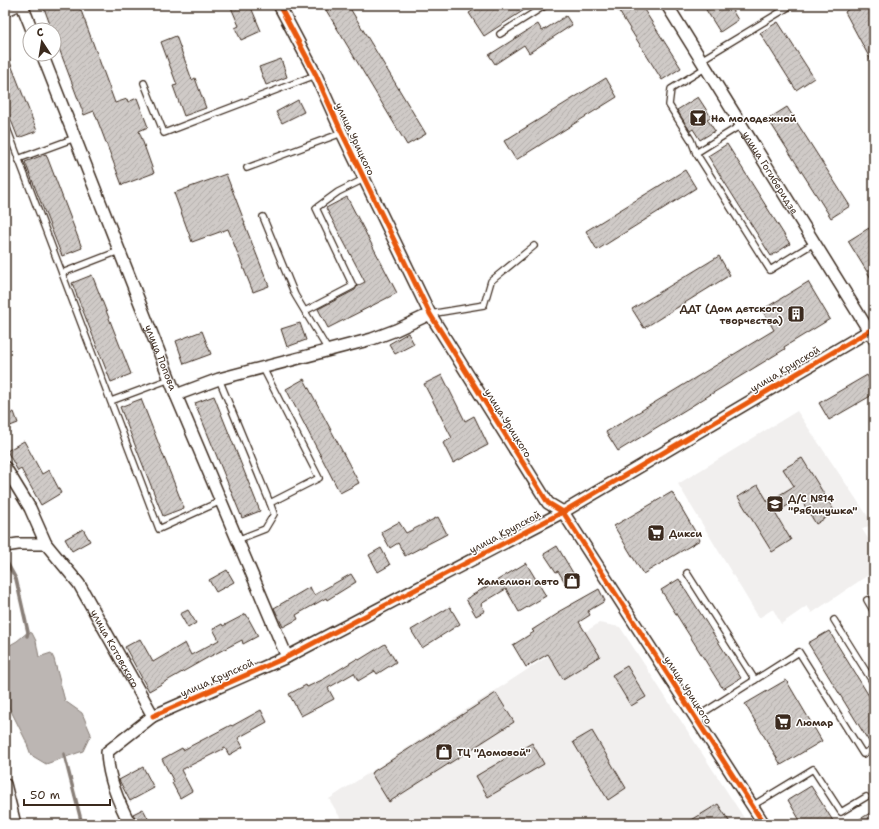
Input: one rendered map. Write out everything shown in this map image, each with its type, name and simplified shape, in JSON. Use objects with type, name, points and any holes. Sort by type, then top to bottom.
[{"type":"street","points":[[22,5],[29,22]]},
{"type":"street","name":"улица Гогиберидзе","points":[[667,5],[814,243],[872,333]]},
{"type":"street","name":"улица Урицкого","points":[[281,6],[316,75],[342,134],[430,314],[548,503],[563,512],[764,824]]},
{"type":"street","name":"улица Попова","points":[[45,62],[176,395],[287,658]]},
{"type":"street","points":[[176,395],[220,379],[372,339],[396,330],[430,314]]},
{"type":"street","name":"улица Крупской","points":[[153,716],[287,658],[563,512],[872,333]]},
{"type":"street","name":"улица Котовского","points":[[5,467],[30,508],[46,544],[79,584],[153,716]]},
{"type":"street","points":[[5,546],[18,544],[46,544]]},
{"type":"street","points":[[130,824],[120,806],[107,764],[107,752],[153,716]]},
{"type":"street","points":[[5,784],[15,824]]},
{"type":"lane","points":[[5,14],[22,5]]},
{"type":"lane","points":[[500,34],[546,5]]},
{"type":"lane","points":[[792,5],[703,64],[671,89],[670,105],[691,140],[696,154],[770,270],[814,243]]},
{"type":"lane","points":[[144,83],[164,132],[316,75]]},
{"type":"lane","points":[[5,124],[159,529],[221,501]]},
{"type":"lane","points":[[696,154],[741,125]]},
{"type":"lane","points":[[247,168],[342,134]]},
{"type":"lane","points":[[18,159],[74,138]]},
{"type":"lane","points":[[305,311],[353,286],[316,208],[338,192],[364,178]]},
{"type":"lane","points":[[263,217],[295,295],[328,350]]},
{"type":"lane","points":[[430,314],[484,305],[491,281],[534,246]]},
{"type":"lane","points":[[62,273],[119,251]]},
{"type":"lane","points":[[263,368],[319,478],[270,503]]},
{"type":"lane","points":[[110,401],[170,379]]},
{"type":"lane","points":[[220,379],[274,514],[265,529],[237,540]]},
{"type":"lane","points":[[687,573],[755,680]]},
{"type":"lane","points":[[867,600],[874,612]]},
{"type":"lane","points":[[834,620],[874,684]]},
{"type":"lane","points":[[695,718],[799,652],[864,754],[874,748]]},
{"type":"lane","points":[[752,806],[813,769],[841,812],[866,797]]},
{"type":"shaded area","name":"Д/С №14 \"Рябинушка\"","points":[[797,411],[873,524],[862,529],[874,548],[874,571],[812,613],[807,606],[781,624],[773,609],[759,618],[678,484]]},
{"type":"shaded area","points":[[599,623],[620,627],[748,824],[344,824],[329,799]]},
{"type":"shaded area","points":[[28,632],[32,633],[36,641],[39,657],[51,653],[65,701],[82,713],[91,734],[83,751],[46,764],[31,755],[25,739],[5,699],[5,648]]},
{"type":"building","points":[[52,5],[79,5],[115,103],[127,99],[128,102],[137,98],[148,127],[139,131],[154,173],[122,185],[94,111],[84,115],[62,56],[62,22],[49,22],[44,8]]},
{"type":"building","points":[[230,5],[250,5],[261,31],[241,40],[235,28],[239,26]]},
{"type":"building","points":[[323,5],[348,5],[426,134],[407,145]]},
{"type":"building","points":[[482,5],[532,5],[484,36],[469,13]]},
{"type":"building","points":[[615,5],[641,5],[681,68],[662,80]]},
{"type":"building","points":[[703,5],[729,5],[738,20],[720,32]]},
{"type":"building","points":[[853,5],[874,5],[874,66],[845,12]]},
{"type":"building","points":[[566,16],[572,25],[529,53],[524,45],[495,64],[489,55],[538,24],[542,31]]},
{"type":"building","points":[[778,22],[814,78],[796,90],[760,33]]},
{"type":"building","points":[[176,36],[192,80],[195,78],[206,108],[184,116],[173,86],[177,85],[161,42]]},
{"type":"building","points":[[5,49],[37,131],[18,138],[5,105]]},
{"type":"building","points":[[281,59],[287,77],[266,85],[259,67]]},
{"type":"building","points":[[606,78],[617,97],[516,160],[504,141]]},
{"type":"building","points":[[698,97],[711,117],[707,119],[715,131],[700,140],[693,129],[690,131],[677,110]]},
{"type":"building","points":[[298,100],[304,112],[282,123],[276,112]]},
{"type":"building","points":[[787,107],[850,206],[831,218],[768,119]]},
{"type":"building","points":[[727,144],[790,244],[771,256],[708,156]]},
{"type":"building","points":[[46,154],[82,248],[62,256],[25,162]]},
{"type":"building","points":[[685,170],[696,188],[597,250],[586,231]]},
{"type":"building","points":[[226,174],[269,286],[253,292],[228,229],[192,242],[174,193]]},
{"type":"building","points":[[347,197],[397,293],[328,328],[318,309],[355,290],[357,286],[365,282],[326,208]]},
{"type":"building","points":[[869,228],[874,236],[874,283],[848,241]]},
{"type":"building","points":[[719,256],[730,275],[644,328],[632,309]]},
{"type":"building","points":[[92,275],[131,374],[111,382],[72,283]]},
{"type":"building","points":[[808,282],[830,319],[784,347],[785,349],[618,451],[606,432],[774,330],[762,310]]},
{"type":"building","points":[[300,323],[306,340],[287,347],[281,329]]},
{"type":"building","points":[[202,331],[211,354],[184,364],[176,341]]},
{"type":"building","points":[[408,333],[414,344],[395,354],[389,344]]},
{"type":"building","points":[[442,375],[465,421],[474,416],[488,445],[453,463],[443,443],[452,438],[424,384]]},
{"type":"building","points":[[867,375],[874,387],[874,394],[829,420],[819,403]]},
{"type":"building","points":[[304,379],[359,483],[340,493],[286,389]]},
{"type":"building","points":[[214,396],[260,511],[242,518],[195,403]]},
{"type":"building","points":[[141,399],[184,508],[163,516],[120,407]]},
{"type":"building","points":[[14,412],[18,423],[5,428],[5,416]]},
{"type":"building","points":[[24,441],[42,474],[49,470],[61,493],[41,505],[21,469],[18,471],[7,451]]},
{"type":"building","points":[[802,458],[835,512],[816,524],[800,498],[775,513],[791,540],[772,552],[738,497],[758,485],[768,502],[794,486],[783,469]]},
{"type":"building","points":[[672,492],[700,540],[643,574],[614,526]]},
{"type":"building","points":[[438,517],[447,534],[405,556],[398,543],[390,548],[381,532],[399,522],[406,533]]},
{"type":"building","points":[[83,529],[90,541],[72,551],[65,539]]},
{"type":"building","points":[[557,546],[576,578],[566,584],[558,571],[556,572],[544,554]]},
{"type":"building","points":[[381,548],[390,565],[378,572],[369,555]]},
{"type":"building","points":[[526,563],[546,596],[519,612],[506,589],[481,604],[485,611],[476,616],[466,599]]},
{"type":"building","points":[[227,570],[234,582],[216,592],[209,580]]},
{"type":"building","points":[[351,574],[356,582],[327,600],[326,598],[296,615],[298,619],[283,627],[274,608],[310,587],[314,595]]},
{"type":"building","points":[[679,579],[741,678],[723,689],[661,590]]},
{"type":"building","points":[[599,589],[605,601],[588,611],[590,615],[579,622],[600,656],[563,679],[548,654],[526,667],[513,645],[534,632],[532,630],[559,613],[558,612]]},
{"type":"building","points":[[450,607],[460,624],[422,648],[411,630]]},
{"type":"building","points":[[188,610],[196,623],[188,628],[180,614]]},
{"type":"building","points":[[246,614],[258,636],[243,644],[242,640],[149,691],[125,647],[140,639],[153,662],[185,643],[191,655],[219,640],[213,629],[222,624],[223,626]]},
{"type":"building","points":[[829,631],[874,704],[874,744],[871,745],[808,643]]},
{"type":"building","points":[[385,644],[396,662],[377,674],[375,671],[358,681],[354,673],[328,688],[334,699],[301,716],[289,694],[306,685],[307,687],[324,679],[358,658],[359,660]]},
{"type":"building","points":[[627,666],[646,697],[631,706],[612,675]]},
{"type":"building","points":[[786,680],[822,741],[781,765],[745,704]]},
{"type":"building","points":[[496,693],[514,722],[389,802],[371,773]]},
{"type":"building","points":[[261,710],[267,722],[238,738],[243,747],[229,755],[225,748],[181,770],[192,791],[180,798],[172,783],[174,782],[162,759],[182,748],[183,750],[231,725],[232,726]]},
{"type":"building","points":[[592,731],[626,788],[608,800],[573,742]]},
{"type":"building","points":[[532,743],[544,764],[488,797],[476,776]]},
{"type":"building","points":[[143,767],[154,788],[130,801],[119,780]]},
{"type":"building","points":[[811,786],[835,824],[802,824],[788,800]]},
{"type":"building","points":[[718,804],[731,824],[685,824]]},
{"type":"building","points":[[143,809],[151,824],[139,824],[133,814]]},
{"type":"building","points":[[870,813],[874,819],[874,824],[852,824]]},
{"type":"waterway","points":[[5,559],[16,579],[28,632],[27,636]]},
{"type":"waterway","points":[[64,754],[82,824]]},
{"type":"cycle path","points":[[279,5],[316,75],[342,133],[430,314],[548,503],[563,512],[764,824]]},
{"type":"cycle path","points":[[153,716],[287,657],[563,512],[874,328]]},
{"type":"place","name":"На молодежной","points":[[698,118]]},
{"type":"place","name":"ДДТ (Дом детского творчества)","points":[[796,314]]},
{"type":"place","name":"Д/С №14 \"Рябинушка\"","points":[[775,504]]},
{"type":"place","name":"Дикси","points":[[656,533]]},
{"type":"place","name":"Хамелион авто","points":[[572,581]]},
{"type":"place","name":"Люмар","points":[[783,722]]},
{"type":"place","name":"ТЦ \"Домовой\"","points":[[444,752]]}]
